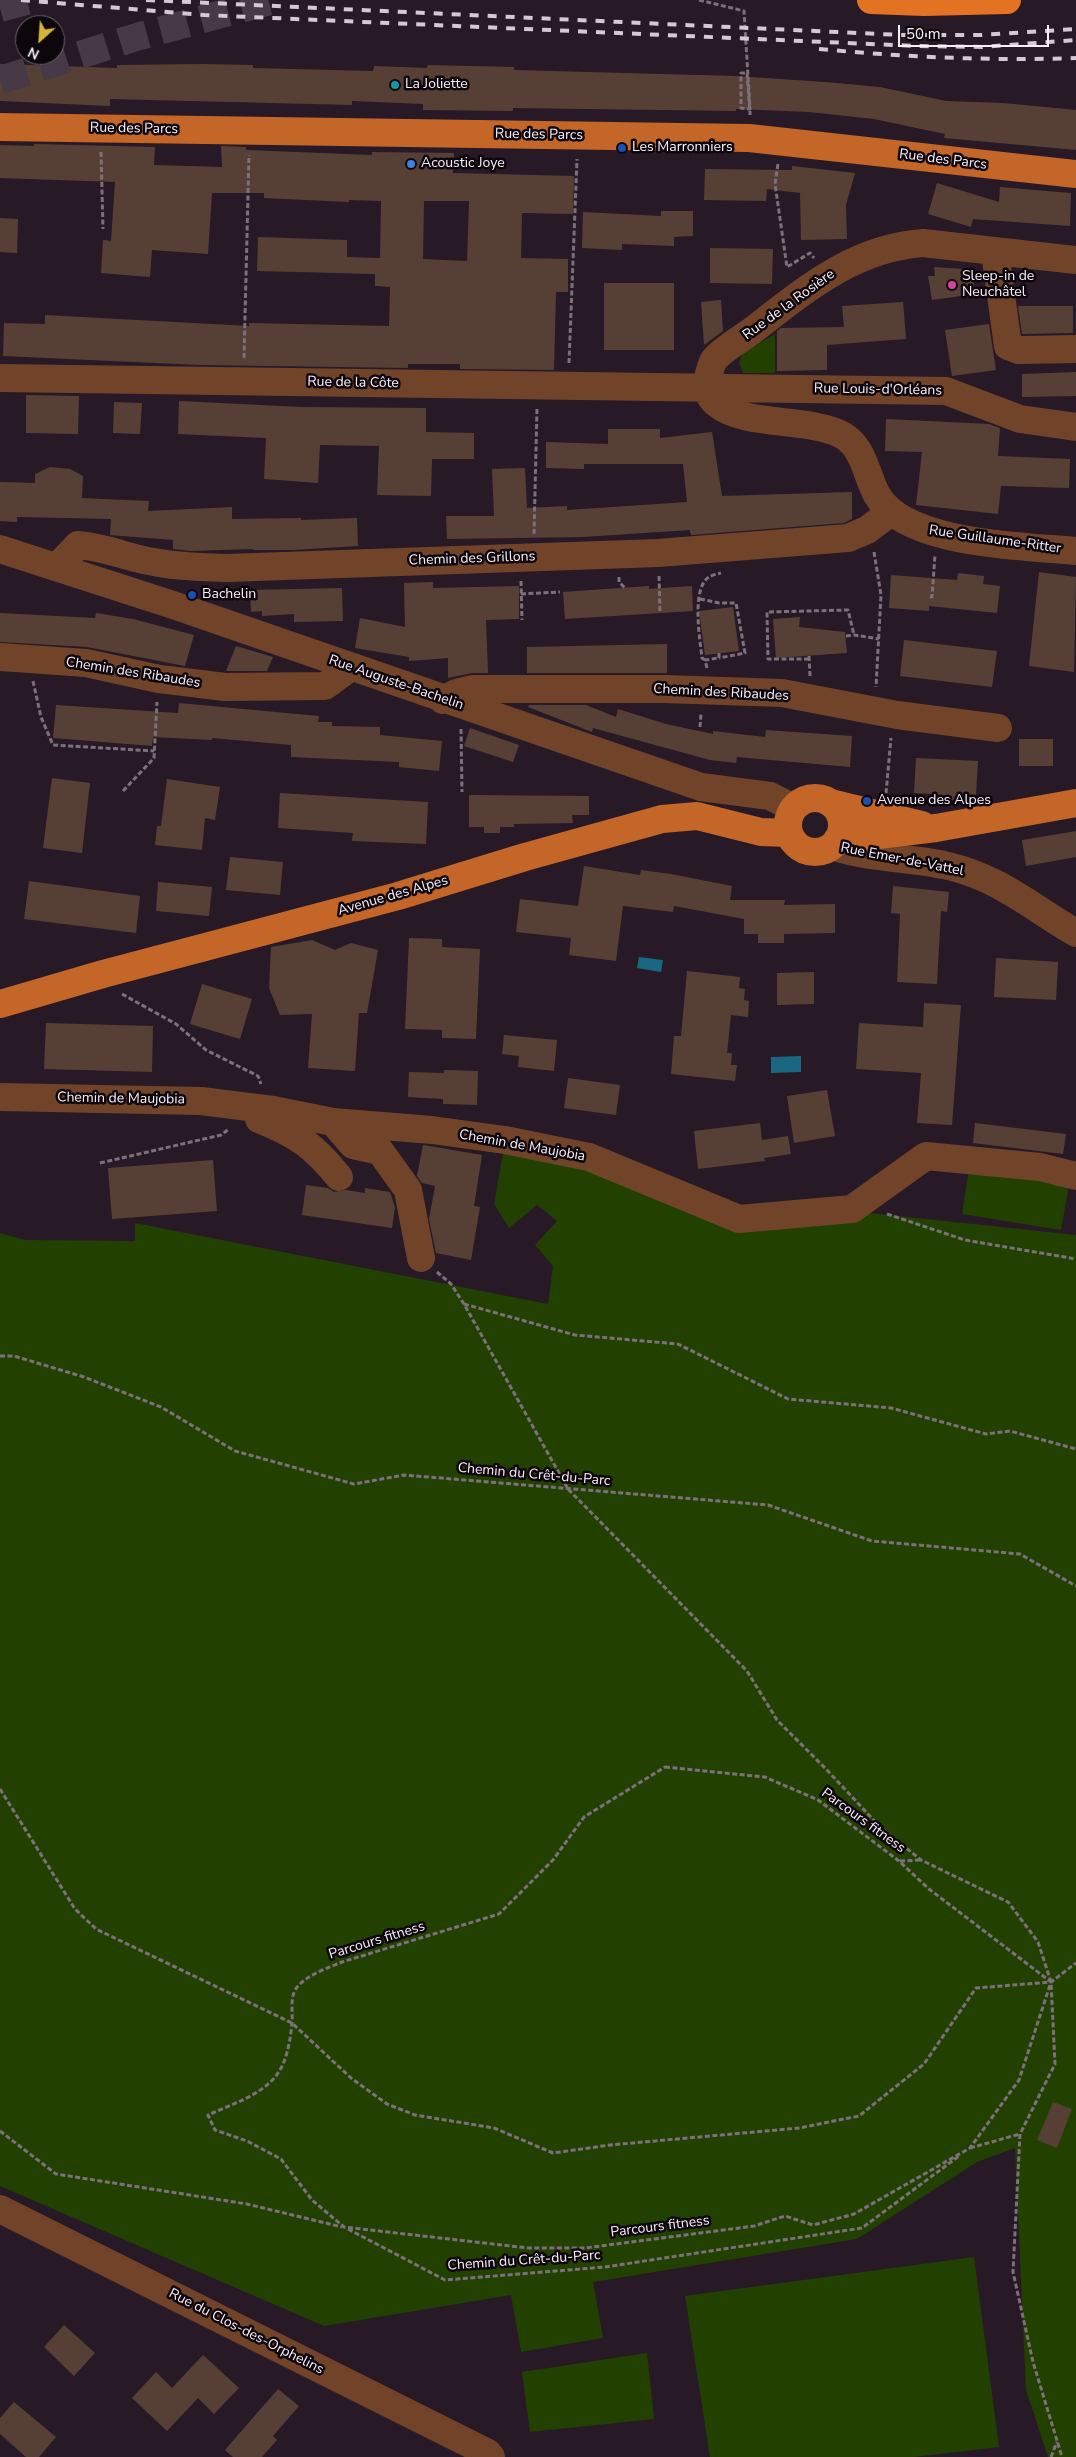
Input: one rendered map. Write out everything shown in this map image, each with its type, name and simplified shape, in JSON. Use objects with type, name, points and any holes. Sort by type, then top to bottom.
[{"type":"highway","points":[[871,0],[924,2],[1007,0]]},
{"type":"main road","name":"Rue des Parcs","points":[[0,127],[748,138],[1076,174]]},
{"type":"main road","points":[[936,828],[831,803],[824,799],[807,798],[791,820],[792,841],[807,851],[815,852],[834,843],[936,828],[1076,803]]},
{"type":"main road","points":[[831,803],[841,816],[841,833],[834,843]]},
{"type":"main road","name":"Avenue des Alpes","points":[[0,1004],[103,974],[398,896],[525,857],[662,819],[697,816],[761,832],[791,820]]},
{"type":"street","name":"Rue de la Rosière","points":[[706,389],[714,360],[813,284],[876,251],[901,245],[923,243],[1076,260]]},
{"type":"street","points":[[995,252],[1008,346],[1019,350],[1076,349]]},
{"type":"street","name":"Rue de la Côte","points":[[0,378],[568,385],[706,389]]},
{"type":"street","name":"Rue Louis-d'Orléans","points":[[706,389],[946,390],[1020,419],[1076,427]]},
{"type":"street","name":"Rue Guillaume-Ritter","points":[[706,389],[716,404],[739,414],[821,427],[840,433],[853,443],[862,458],[878,496],[891,512],[920,529],[1020,546],[1076,550]]},
{"type":"street","name":"Chemin des Grillons","points":[[57,567],[78,545],[99,547],[152,562],[179,566],[227,568],[658,553],[720,549],[848,538],[868,530],[891,512]]},
{"type":"street","name":"Rue Auguste-Bachelin","points":[[0,549],[351,667],[701,788],[770,796],[791,820]]},
{"type":"street","name":"Chemin des Ribaudes","points":[[0,657],[86,663],[158,679],[225,687],[325,686],[351,667]]},
{"type":"street","name":"Chemin des Ribaudes","points":[[452,703],[456,693],[472,689],[693,690],[782,693],[885,713],[998,728]]},
{"type":"street","name":"Rue Emer-de-Vattel","points":[[834,843],[853,854],[948,866],[989,878],[1022,897],[1076,933]]},
{"type":"street","name":"Chemin de Maujobia","points":[[0,1097],[201,1101],[333,1122],[432,1130],[505,1140],[589,1157],[739,1219],[852,1209]]},
{"type":"street","points":[[256,1110],[260,1120],[287,1130],[307,1142],[339,1177]]},
{"type":"street","points":[[333,1122],[353,1145],[380,1151],[408,1190],[421,1258]]},
{"type":"street","points":[[852,1209],[926,1156],[1040,1167],[1076,1176]]},
{"type":"street","name":"Rue du Clos-des-Orphelins","points":[[0,2209],[488,2453],[491,2457]]},
{"type":"path","points":[[699,0],[744,11],[750,109],[741,108],[740,73],[747,73],[750,113]]},
{"type":"path","points":[[101,151],[102,229]]},
{"type":"path","points":[[244,381],[249,154]]},
{"type":"path","points":[[779,156],[775,184],[788,267],[810,253],[829,275]]},
{"type":"path","points":[[568,385],[577,158]]},
{"type":"path","points":[[522,620],[521,594],[527,558],[537,385]]},
{"type":"path","points":[[868,530],[872,538],[881,595],[879,639],[889,745],[886,799]]},
{"type":"path","points":[[930,597],[932,597],[937,533]]},
{"type":"path","points":[[705,660],[702,658],[697,612],[702,587],[708,578],[725,572],[720,549]]},
{"type":"path","points":[[658,553],[660,613]]},
{"type":"path","points":[[521,594],[560,592]]},
{"type":"path","points":[[700,599],[719,603],[736,603],[745,653],[718,658]]},
{"type":"path","points":[[809,659],[768,658],[767,612],[848,610],[854,635]]},
{"type":"path","points":[[846,636],[854,635],[879,639]]},
{"type":"path","points":[[31,658],[33,682],[41,717],[53,745],[154,751]]},
{"type":"path","points":[[123,791],[154,758],[158,679]]},
{"type":"path","points":[[452,703],[462,792]]},
{"type":"path","points":[[100,1163],[221,1135],[256,1110],[258,1076],[206,1050],[176,1024],[114,990]]},
{"type":"path","points":[[852,1209],[888,1214],[965,1240],[1076,1259]]},
{"type":"path","points":[[421,1258],[451,1284],[464,1304],[568,1489],[747,1671],[777,1720],[828,1770],[880,1828],[922,1860],[1008,1902],[1038,1942],[1051,1982],[1055,2064],[1020,2134],[1013,2272],[1032,2362],[1062,2457]]},
{"type":"path","points":[[464,1304],[575,1335],[678,1344],[788,1399],[891,1408],[986,1434],[1010,1431],[1076,1449]]},
{"type":"path","name":"Chemin du Crêt-du-Parc","points":[[0,1356],[14,1356],[84,1376],[161,1407],[235,1451],[354,1484],[404,1475],[768,1505],[872,1541],[1020,1554],[1076,1586]]},
{"type":"path","name":"Parcours fitness","points":[[665,1767],[765,1777],[818,1800],[899,1862],[929,1889],[1051,1982],[1019,2080],[970,2148],[854,2214],[813,2225],[785,2216],[754,2226],[585,2248],[528,2248],[344,2227],[312,2200],[280,2159],[247,2141],[215,2130],[208,2115],[250,2096],[267,2084],[283,2065],[292,2023],[291,2000],[298,1986],[320,1971],[342,1962],[499,1914],[553,1860],[584,1816],[665,1767]]},
{"type":"path","points":[[0,1789],[75,1909],[96,1929],[292,2023],[350,2078],[387,2104],[415,2114],[494,2128],[553,2153],[610,2145],[799,2128],[859,2116],[924,2064],[976,1988],[1051,1982],[1076,1963]]},
{"type":"path","points":[[899,1862],[922,1860]]},
{"type":"path","name":"Chemin du Crêt-du-Parc","points":[[0,2131],[56,2174],[247,2204],[344,2227],[445,2280],[604,2267],[862,2228],[970,2148],[1020,2134]]},
{"type":"path","points":[[1051,2457],[1057,2442]]},
{"type":"green space","points":[[775,334],[775,373],[743,373],[739,362],[743,353]]},
{"type":"green space","points":[[505,1142],[739,1222],[851,1211],[1076,1235],[1076,2457],[1048,2457],[1026,2390],[1015,2148],[977,2162],[857,2239],[593,2282],[603,2338],[521,2352],[511,2295],[324,2326],[0,2186],[0,1233],[25,1240],[135,1241],[135,1223],[548,1304],[553,1266],[535,1245],[557,1221],[537,1205],[509,1228],[494,1204]]},
{"type":"green space","points":[[969,1169],[1069,1185],[1061,1230],[962,1214]]},
{"type":"green space","points":[[974,2257],[999,2447],[914,2457],[710,2457],[685,2296]]},
{"type":"green space","points":[[647,2353],[654,2419],[530,2432],[522,2372]]},
{"type":"water","points":[[639,957],[663,960],[661,972],[637,968]]},
{"type":"water","points":[[801,1056],[801,1072],[771,1073],[771,1057]]},
{"type":"building","points":[[0,64],[117,68],[117,65],[202,64],[253,65],[253,68],[373,71],[374,66],[427,68],[428,65],[514,67],[514,70],[736,76],[880,87],[946,101],[1003,103],[1076,110],[1076,150],[944,138],[945,134],[874,119],[809,112],[736,109],[736,111],[513,108],[513,111],[423,110],[423,104],[352,101],[352,105],[110,99],[110,106],[0,101]]},
{"type":"building","points":[[34,144],[155,147],[154,165],[222,167],[221,146],[246,147],[246,150],[372,155],[372,152],[454,153],[453,173],[574,176],[573,214],[522,213],[521,258],[568,259],[568,292],[556,292],[554,370],[460,369],[460,364],[408,364],[408,368],[199,365],[3,356],[4,323],[45,324],[45,315],[249,326],[249,323],[389,326],[390,287],[375,286],[375,274],[257,271],[258,237],[347,240],[347,257],[380,258],[381,201],[349,200],[349,202],[264,198],[264,193],[212,193],[208,254],[152,250],[150,277],[101,273],[103,240],[111,241],[115,182],[0,178],[0,145],[34,146]],"holes":[[[424,201],[469,201],[467,261],[423,259]]]},
{"type":"building","points":[[792,166],[855,173],[846,205],[847,239],[801,240],[800,193],[767,189],[766,201],[704,200],[705,169],[792,170]]},
{"type":"building","points":[[937,183],[999,202],[1000,187],[1071,193],[1070,226],[973,219],[971,227],[928,214]]},
{"type":"building","points":[[661,211],[693,211],[693,236],[674,237],[674,246],[622,244],[622,250],[582,248],[583,212],[661,216]]},
{"type":"building","points":[[0,218],[18,219],[17,253],[0,252]]},
{"type":"building","points":[[710,248],[773,249],[772,284],[710,283]]},
{"type":"building","points":[[934,267],[963,269],[964,273],[973,273],[975,294],[932,300],[928,276],[935,276]]},
{"type":"building","points":[[604,283],[674,283],[674,350],[604,350]]},
{"type":"building","points":[[721,300],[723,331],[704,345],[701,302]]},
{"type":"building","points":[[903,302],[906,339],[827,345],[827,370],[777,371],[777,331],[781,328],[844,327],[842,306]]},
{"type":"building","points":[[1018,306],[1073,306],[1073,333],[1022,334]]},
{"type":"building","points":[[989,324],[996,370],[952,376],[945,330]]},
{"type":"building","points":[[1076,372],[1076,396],[1022,397],[1022,374]]},
{"type":"building","points":[[26,395],[79,396],[78,434],[26,433]]},
{"type":"building","points":[[179,401],[302,407],[426,408],[426,432],[474,433],[474,459],[432,459],[431,496],[377,495],[379,446],[320,445],[318,483],[264,479],[266,438],[178,434]]},
{"type":"building","points":[[114,402],[142,403],[140,434],[113,433]]},
{"type":"building","points":[[886,419],[989,424],[1000,428],[998,456],[1070,459],[1069,488],[1001,486],[998,514],[916,505],[922,452],[885,451]]},
{"type":"building","points":[[608,429],[660,429],[660,438],[712,432],[722,496],[852,492],[852,519],[844,523],[691,535],[690,530],[583,537],[447,539],[446,516],[494,516],[492,469],[525,468],[527,508],[567,506],[567,510],[687,502],[683,464],[584,464],[584,469],[546,468],[546,442],[608,444]]},
{"type":"building","points":[[50,467],[70,469],[83,476],[82,498],[149,501],[148,511],[232,507],[232,519],[301,518],[301,520],[357,518],[358,546],[294,550],[191,551],[173,549],[173,540],[110,535],[111,519],[17,517],[17,522],[0,521],[0,482],[35,483],[35,474]]},
{"type":"building","points":[[1039,572],[1076,577],[1074,672],[1029,666]]},
{"type":"building","points":[[958,573],[984,576],[983,584],[1000,586],[997,613],[929,606],[929,611],[889,608],[891,575],[957,580]]},
{"type":"building","points":[[433,582],[433,588],[519,586],[519,619],[486,620],[488,673],[472,673],[448,678],[448,658],[409,661],[409,657],[355,648],[360,618],[405,627],[404,583]]},
{"type":"building","points":[[649,586],[649,589],[692,586],[693,611],[565,619],[563,592]]},
{"type":"building","points":[[342,588],[343,621],[294,622],[294,614],[262,616],[262,611],[251,612],[250,590]]},
{"type":"building","points":[[733,607],[739,651],[705,655],[699,611]]},
{"type":"building","points":[[0,613],[95,618],[96,613],[133,619],[194,635],[185,666],[87,647],[0,642]]},
{"type":"building","points":[[800,617],[799,627],[845,632],[847,653],[776,658],[773,619]]},
{"type":"building","points":[[904,640],[997,651],[992,687],[900,676]]},
{"type":"building","points":[[667,644],[667,673],[527,673],[527,647]]},
{"type":"building","points":[[236,646],[273,657],[267,671],[226,671]]},
{"type":"building","points":[[179,703],[319,716],[318,722],[332,722],[332,726],[380,727],[380,735],[442,741],[439,771],[399,767],[399,762],[291,757],[291,745],[212,738],[212,740],[153,737],[152,746],[53,738],[56,705],[178,713]]},
{"type":"building","points":[[529,705],[586,705],[616,717],[618,709],[666,724],[713,734],[713,731],[765,737],[766,730],[852,736],[850,767],[737,757],[736,763],[710,760],[593,728],[592,732],[528,707]]},
{"type":"building","points":[[470,728],[519,745],[513,762],[464,746]]},
{"type":"building","points":[[1019,739],[1053,739],[1053,766],[1019,766]]},
{"type":"building","points":[[916,758],[978,761],[976,795],[957,794],[957,800],[934,799],[934,794],[914,793]]},
{"type":"building","points":[[52,778],[90,783],[82,853],[43,848]]},
{"type":"building","points":[[167,779],[220,787],[215,820],[205,818],[202,850],[155,845],[157,826],[161,826]]},
{"type":"building","points":[[280,793],[428,802],[426,844],[352,841],[353,833],[278,828]]},
{"type":"building","points":[[469,795],[589,796],[589,815],[572,815],[573,823],[514,824],[514,827],[500,827],[500,833],[484,833],[484,827],[469,827]]},
{"type":"building","points":[[1076,831],[1076,857],[1026,866],[1022,840]]},
{"type":"building","points":[[230,857],[283,862],[280,895],[226,890]]},
{"type":"building","points":[[584,866],[640,875],[641,870],[671,874],[732,886],[730,900],[785,900],[784,905],[835,904],[835,933],[784,934],[784,943],[758,943],[758,934],[744,934],[744,919],[674,906],[673,912],[623,906],[616,961],[569,955],[571,938],[516,932],[520,899],[578,906]]},
{"type":"building","points":[[29,881],[140,896],[136,933],[24,919]]},
{"type":"building","points":[[158,882],[212,887],[209,916],[156,911]]},
{"type":"building","points":[[893,886],[949,892],[947,912],[941,911],[937,984],[897,982],[900,914],[891,913]]},
{"type":"building","points":[[409,938],[442,939],[442,947],[480,949],[476,1039],[442,1038],[442,1030],[405,1029]]},
{"type":"building","points":[[312,940],[335,950],[351,943],[378,950],[367,1013],[359,1013],[355,1071],[308,1068],[312,1014],[280,1015],[269,988],[271,947]]},
{"type":"building","points":[[996,958],[1058,962],[1056,1000],[994,997]]},
{"type":"building","points":[[687,971],[740,977],[739,988],[745,989],[744,1000],[749,1001],[748,1017],[731,1015],[727,1053],[732,1053],[731,1065],[737,1065],[735,1081],[671,1074],[674,1036],[681,1036]]},
{"type":"building","points":[[814,972],[814,1004],[777,1005],[777,973]]},
{"type":"building","points":[[202,984],[252,999],[240,1039],[190,1024]]},
{"type":"building","points":[[924,1003],[961,1005],[952,1125],[917,1123],[921,1073],[856,1069],[859,1023],[923,1027]]},
{"type":"building","points":[[46,1023],[153,1026],[152,1072],[44,1069]]},
{"type":"building","points":[[504,1035],[557,1040],[554,1071],[518,1067],[519,1056],[502,1054]]},
{"type":"building","points":[[444,1070],[478,1071],[477,1105],[443,1104],[443,1099],[408,1097],[409,1072],[444,1073]]},
{"type":"building","points":[[568,1078],[620,1085],[616,1115],[564,1108]]},
{"type":"building","points":[[827,1090],[835,1136],[794,1143],[787,1096]]},
{"type":"building","points":[[760,1123],[762,1140],[788,1136],[791,1154],[764,1158],[765,1161],[698,1169],[694,1131]]},
{"type":"building","points":[[975,1123],[1066,1134],[1063,1154],[973,1143]]},
{"type":"building","points":[[423,1145],[482,1155],[474,1206],[480,1207],[471,1260],[436,1253],[429,1219],[435,1186],[422,1183],[417,1176]]},
{"type":"building","points":[[213,1160],[217,1211],[112,1219],[108,1168]]},
{"type":"building","points":[[306,1185],[328,1188],[334,1192],[346,1190],[365,1193],[365,1188],[390,1192],[395,1207],[392,1228],[302,1215]]},
{"type":"building","points":[[1053,2102],[1072,2109],[1057,2148],[1037,2140]]},
{"type":"building","points":[[64,2325],[95,2353],[74,2376],[44,2347]]},
{"type":"building","points":[[203,2355],[239,2388],[214,2414],[198,2398],[167,2431],[132,2398],[156,2372],[172,2388]]},
{"type":"building","points":[[278,2389],[299,2406],[273,2436],[277,2440],[262,2457],[233,2457],[225,2450]]},
{"type":"building","points":[[14,2402],[56,2437],[39,2457],[26,2457],[0,2434],[0,2418]]},
{"type":"tunnel","points":[[0,8],[30,0]]},
{"type":"tunnel","points":[[0,80],[140,36],[274,0]]},
{"type":"railway","points":[[21,0],[204,15],[917,46],[982,47],[1076,40]]},
{"type":"railway","points":[[146,0],[901,35],[981,35],[1076,29]]},
{"type":"railway","points":[[819,49],[948,58],[1076,58]]},
{"type":"place","name":"La Joliette","points":[[395,85]]},
{"type":"place","name":"Les Marronniers","points":[[622,148]]},
{"type":"place","name":"Acoustic Joye","points":[[411,164]]},
{"type":"place","name":"Sleep-in de Neuchâtel","points":[[952,285]]},
{"type":"place","name":"Bachelin","points":[[192,595]]},
{"type":"place","name":"Avenue des Alpes","points":[[867,801]]}]
